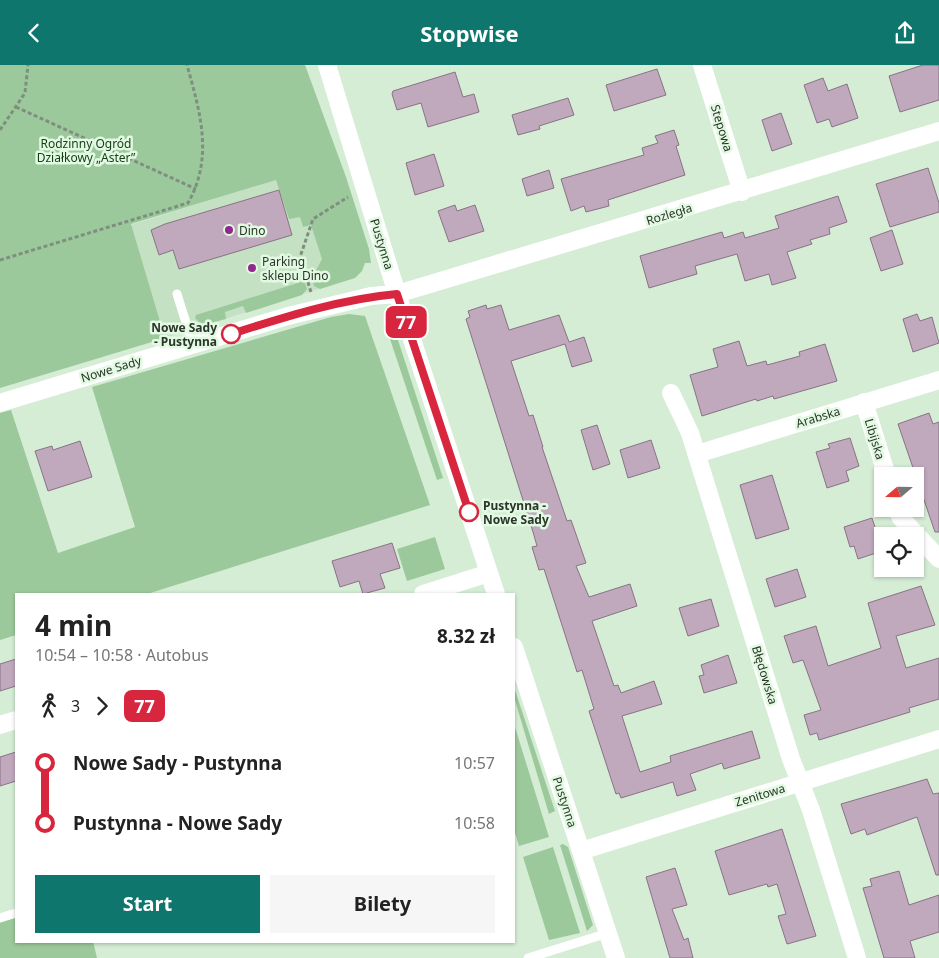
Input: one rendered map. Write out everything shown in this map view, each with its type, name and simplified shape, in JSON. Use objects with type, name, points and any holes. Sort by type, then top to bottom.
[{"type":"street","name":"Pustynna","points":[[327,65],[397,294],[496,593]]},
{"type":"street","name":"Stepowa","points":[[702,65],[742,192]]},
{"type":"street","name":"Rozległa","points":[[397,294],[742,192],[939,131]]},
{"type":"street","name":"Nowe Sady","points":[[0,403],[288,316],[371,296],[397,294]]},
{"type":"street","name":"Arabska","points":[[697,454],[939,380]]},
{"type":"street","name":"Błędowska","points":[[671,393],[690,433],[697,454],[800,783],[812,810],[857,958]]},
{"type":"street","name":"Libijska","points":[[864,402],[883,467]]},
{"type":"street","points":[[901,517],[939,559]]},
{"type":"street","points":[[426,593],[489,573]]},
{"type":"street","name":"Pustynna","points":[[516,658],[616,958]]},
{"type":"street","points":[[0,725],[15,720]]},
{"type":"street","name":"Zenitowa","points":[[581,851],[939,739]]},
{"type":"lane","points":[[177,294],[194,345]]},
{"type":"lane","points":[[0,918],[15,913]]},
{"type":"lane","points":[[528,958],[608,933]]},
{"type":"path","points":[[0,131],[25,93],[28,65]]},
{"type":"path","points":[[0,260],[188,203],[196,189],[204,145],[200,111],[187,65]]},
{"type":"path","points":[[16,107],[196,189]]},
{"type":"path","points":[[312,295],[300,257],[313,219],[364,186]]},
{"type":"shaded area","points":[[303,171],[337,283],[165,338],[131,225]]},
{"type":"green space","name":"Rodzinny Ogród Działkowy „Aster”","points":[[0,65],[305,65],[346,177],[369,249],[371,263],[365,263],[362,271],[355,278],[320,289],[314,286],[312,278],[322,259],[311,225],[303,227],[300,217],[289,219],[276,180],[131,224],[165,338],[0,388]]},
{"type":"green space","points":[[304,281],[307,289],[302,295],[246,313],[243,306],[225,312],[226,319],[202,325],[195,318],[196,315]]},
{"type":"green space","points":[[349,314],[365,316],[430,505],[150,593],[15,593],[15,635],[0,640],[0,413],[11,410],[58,553],[135,527],[92,387],[331,317]]},
{"type":"green space","points":[[397,337],[443,478],[437,480],[390,339]]},
{"type":"green space","points":[[435,537],[445,569],[407,581],[397,549]]},
{"type":"green space","points":[[515,690],[555,811],[549,814],[515,700]]},
{"type":"green space","points":[[515,727],[549,837],[519,846],[515,832]]},
{"type":"green space","points":[[563,844],[568,847],[593,925],[587,931],[560,845]]},
{"type":"green space","points":[[553,847],[580,933],[549,940],[523,857]]},
{"type":"green space","points":[[15,917],[15,943],[93,943],[97,958],[0,958],[0,922]]},
{"type":"building","points":[[923,65],[939,65],[939,100],[900,112],[889,76]]},
{"type":"building","points":[[657,69],[666,95],[614,111],[606,85]]},
{"type":"building","points":[[455,72],[463,97],[474,94],[479,112],[428,127],[421,103],[397,110],[392,94],[393,91]]},
{"type":"building","points":[[823,78],[828,91],[847,84],[858,118],[832,127],[829,119],[817,123],[804,85]]},
{"type":"building","points":[[568,98],[574,115],[539,126],[540,129],[518,135],[512,115]]},
{"type":"building","points":[[781,113],[792,144],[772,151],[762,120]]},
{"type":"building","points":[[674,130],[679,145],[676,146],[685,175],[608,200],[609,206],[586,212],[584,206],[571,211],[561,179],[644,155],[642,148],[658,143],[655,136]]},
{"type":"building","points":[[434,154],[444,186],[415,195],[406,163]]},
{"type":"building","points":[[928,168],[939,203],[939,212],[890,227],[876,184]]},
{"type":"building","points":[[549,170],[554,188],[527,196],[522,179]]},
{"type":"building","name":"Dino","points":[[279,190],[292,235],[179,269],[173,250],[159,255],[151,230],[165,224]]},
{"type":"building","points":[[838,196],[847,222],[829,228],[830,234],[810,240],[812,244],[787,252],[796,278],[772,285],[769,274],[745,281],[737,254],[695,266],[697,274],[649,288],[640,256],[722,232],[724,238],[743,232],[745,238],[779,228],[775,216]]},
{"type":"building","points":[[455,205],[457,211],[475,205],[484,231],[449,242],[438,211]]},
{"type":"building","points":[[892,230],[903,264],[881,271],[870,238]]},
{"type":"building","points":[[486,305],[487,309],[501,305],[509,330],[559,315],[569,342],[584,337],[592,361],[572,367],[565,344],[511,361],[529,416],[533,415],[567,521],[571,520],[586,563],[576,566],[589,597],[630,584],[637,606],[592,621],[614,686],[618,685],[621,693],[654,681],[662,704],[622,716],[640,772],[671,762],[670,756],[752,731],[760,758],[724,769],[722,763],[690,774],[696,790],[677,796],[673,782],[621,798],[619,793],[616,794],[589,711],[594,709],[582,670],[577,672],[544,569],[539,570],[532,547],[537,546],[533,532],[466,319],[470,317],[468,311]]},
{"type":"building","points":[[917,314],[920,321],[932,317],[939,343],[913,352],[903,319]]},
{"type":"building","points":[[739,341],[747,366],[766,361],[767,365],[800,356],[799,352],[825,344],[837,381],[774,399],[773,396],[757,401],[756,399],[702,416],[690,375],[718,367],[713,349]]},
{"type":"building","points":[[929,413],[933,424],[939,422],[939,532],[935,532],[924,500],[924,467],[913,467],[898,424]]},
{"type":"building","points":[[597,425],[610,464],[593,470],[581,430]]},
{"type":"building","points":[[850,438],[859,466],[846,471],[849,481],[827,488],[816,452],[830,448],[828,444]]},
{"type":"building","points":[[651,440],[660,468],[628,478],[620,450]]},
{"type":"building","points":[[80,441],[92,477],[48,491],[35,451],[52,446],[53,450]]},
{"type":"building","points":[[772,475],[789,529],[756,539],[740,485]]},
{"type":"building","points":[[872,518],[875,527],[874,554],[858,559],[854,546],[850,547],[844,527]]},
{"type":"building","points":[[392,543],[400,568],[380,574],[385,588],[363,593],[359,581],[340,587],[332,561]]},
{"type":"building","points":[[797,569],[806,597],[775,607],[766,579]]},
{"type":"building","points":[[921,586],[935,625],[896,636],[906,668],[939,658],[939,699],[909,708],[910,712],[819,740],[817,733],[810,735],[804,715],[821,710],[803,660],[793,663],[784,636],[816,626],[828,666],[881,648],[868,603]]},
{"type":"building","points":[[711,599],[719,626],[688,636],[679,608]]},
{"type":"building","points":[[728,655],[737,683],[704,693],[699,676],[704,675],[701,665]]},
{"type":"building","points":[[15,659],[15,686],[0,691],[0,664]]},
{"type":"building","points":[[15,752],[15,781],[0,786],[0,757]]},
{"type":"building","points":[[927,779],[933,794],[939,793],[939,875],[936,875],[917,817],[867,835],[865,829],[851,834],[841,804]]},
{"type":"building","points":[[782,829],[816,936],[787,944],[778,916],[786,914],[777,884],[768,887],[767,884],[729,895],[715,851]]},
{"type":"building","points":[[675,868],[687,905],[672,909],[684,940],[688,938],[693,958],[670,958],[646,877]]},
{"type":"building","points":[[899,871],[909,905],[939,895],[939,932],[910,941],[915,958],[884,958],[863,888],[872,886],[870,879]]},
{"type":"bus line","name":"77","points":[[231,334],[288,316],[354,300],[371,296],[397,294],[469,512]]},
{"type":"place","name":"Dino","points":[[229,230]]},
{"type":"place","name":"Parking sklepu Dino","points":[[252,268]]},
{"type":"place","name":"Nowe Sady - Pustynna","points":[[231,334]]},
{"type":"place","name":"Pustynna - Nowe Sady","points":[[469,512]]}]
